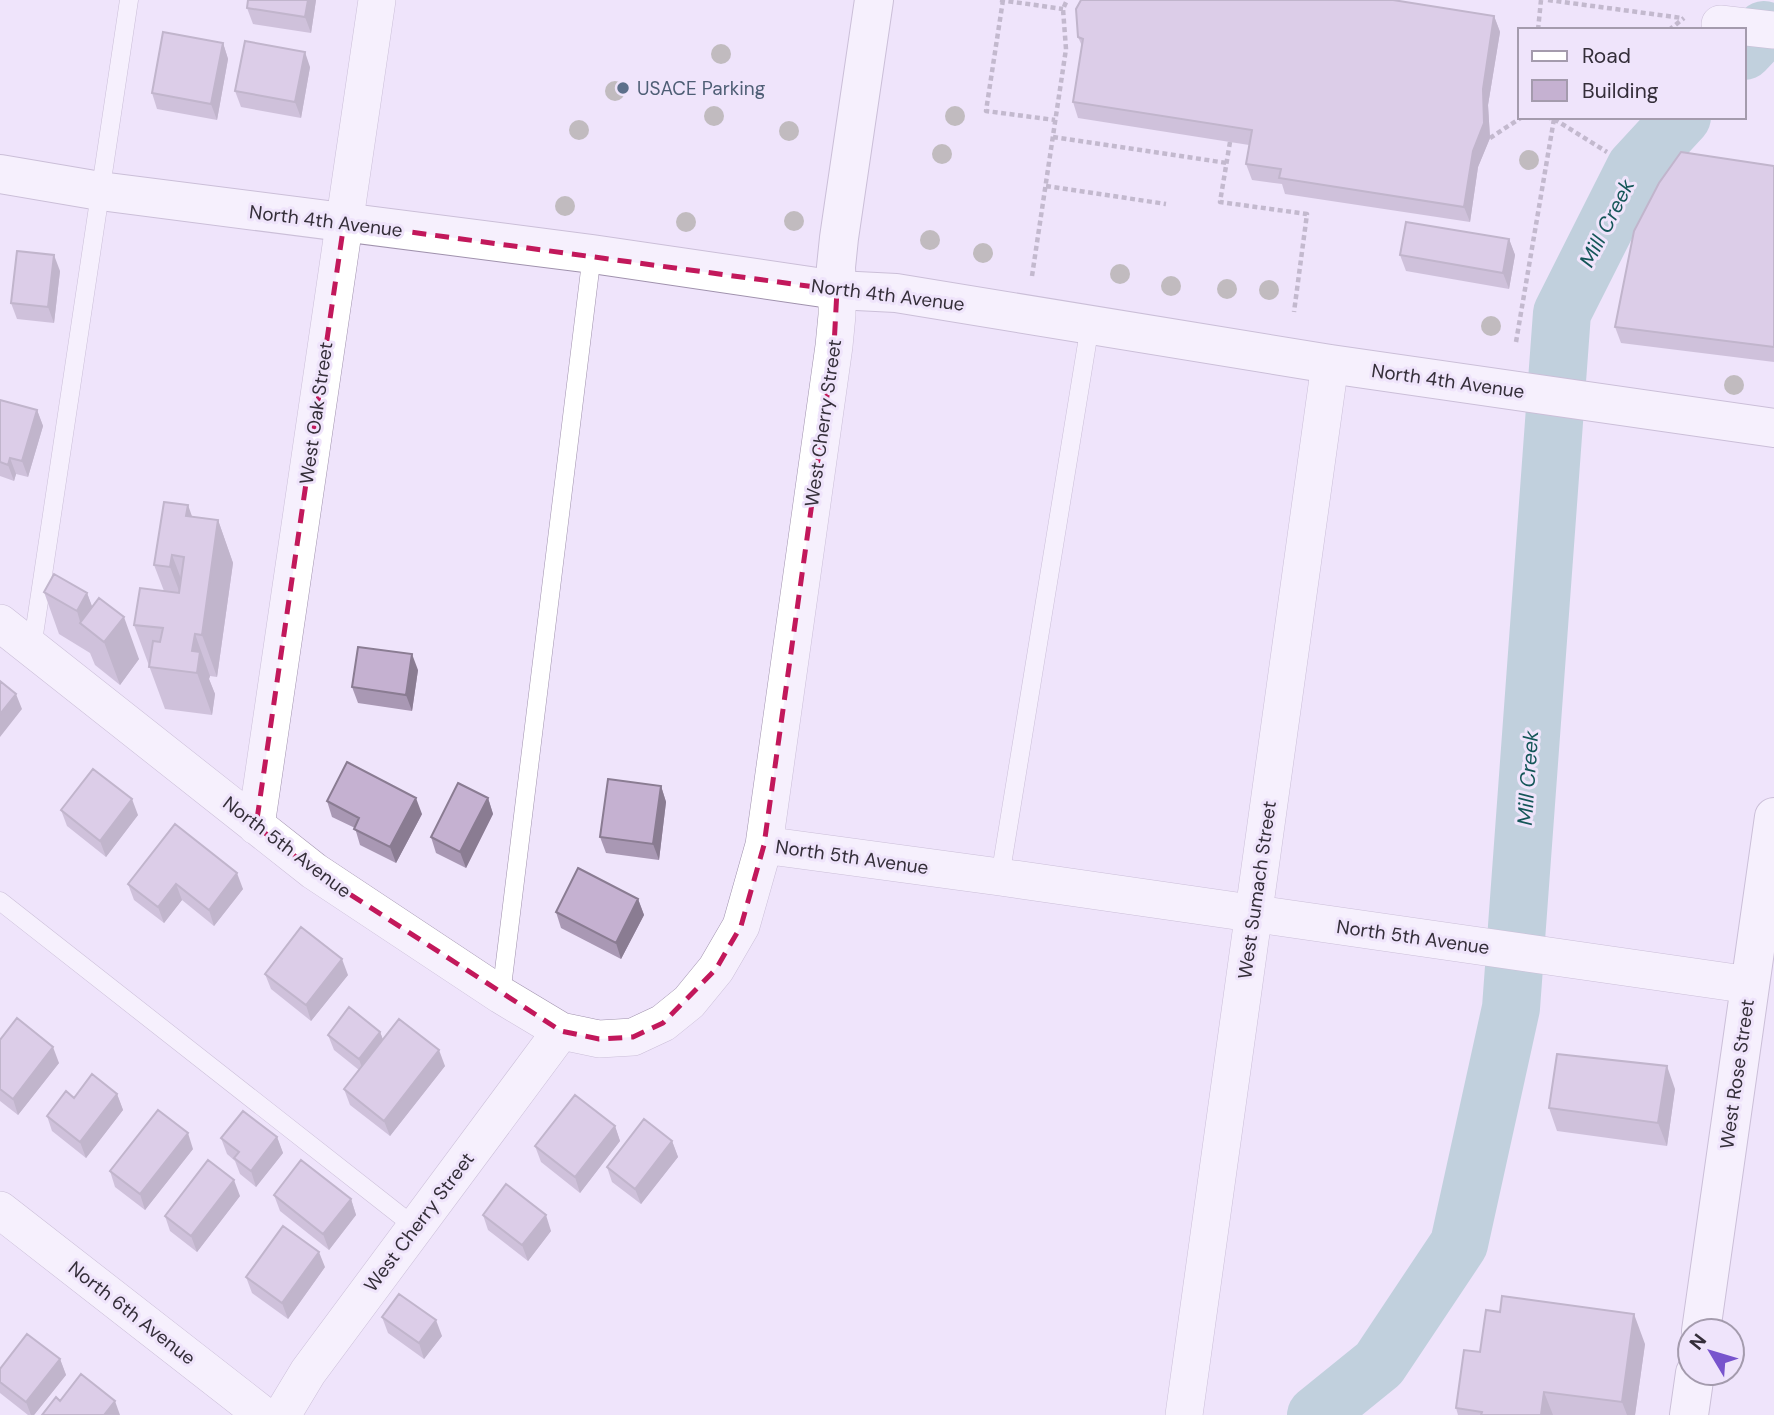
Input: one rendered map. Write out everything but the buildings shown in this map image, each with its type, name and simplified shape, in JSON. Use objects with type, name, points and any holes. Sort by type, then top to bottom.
[{"type":"street","name":"West Oak Street","points":[[256,826],[377,0]]},
{"type":"street","name":"West Cherry Street","points":[[764,845],[834,346],[839,238],[874,0]]},
{"type":"street","points":[[1742,0],[1720,24],[1774,30]]},
{"type":"street","name":"North 4th Avenue","points":[[0,174],[100,191],[592,254],[837,290],[896,293],[1330,364],[1774,428]]},
{"type":"street","name":"West Sumach Street","points":[[1184,1415],[1330,364]]},
{"type":"street","name":"North 5th Avenue","points":[[0,623],[314,871],[500,995],[561,1031],[599,1039],[633,1037],[663,1023],[689,1002],[716,969],[741,926],[764,845],[1762,987]]},
{"type":"street","name":"West Rose Street","points":[[1703,1317],[1762,987],[1774,817]]},
{"type":"street","name":"West Cherry Street","points":[[282,1415],[308,1373],[561,1031]]},
{"type":"street","name":"North 6th Avenue","points":[[0,1210],[263,1415]]},
{"type":"street","points":[[1689,1415],[1693,1387]]},
{"type":"lane","points":[[32,648],[129,0]]},
{"type":"lane","points":[[500,995],[592,254]]},
{"type":"lane","points":[[1000,877],[1090,325]]},
{"type":"lane","points":[[0,901],[415,1227]]},
{"type":"path","points":[[1055,120],[986,111],[1002,0],[1063,9]]},
{"type":"path","points":[[1032,276],[1066,49],[1063,9],[1068,0]]},
{"type":"path","points":[[1538,28],[1541,0]]},
{"type":"path","points":[[1548,0],[1589,3],[1682,18]]},
{"type":"path","points":[[1490,138],[1519,119]]},
{"type":"path","points":[[1516,342],[1555,119]]},
{"type":"path","points":[[1557,119],[1607,152]]},
{"type":"path","points":[[1053,137],[1227,163]]},
{"type":"path","points":[[1230,142],[1220,202],[1307,214],[1294,312]]},
{"type":"path","points":[[1046,186],[1166,204]]},
{"type":"highlighted area","points":[[344,223],[837,290],[834,346],[764,845],[741,926],[716,969],[663,1023],[633,1037],[599,1039],[561,1031],[314,871],[256,826]]},
{"type":"waterway","name":"Mill Creek","points":[[1746,49],[1764,30]]},
{"type":"waterway","name":"Mill Creek","points":[[1316,1415],[1379,1364],[1459,1244],[1511,1008],[1562,313],[1635,168],[1680,119]]},
{"type":"place","name":"USACE Parking","points":[[623,88]]}]
